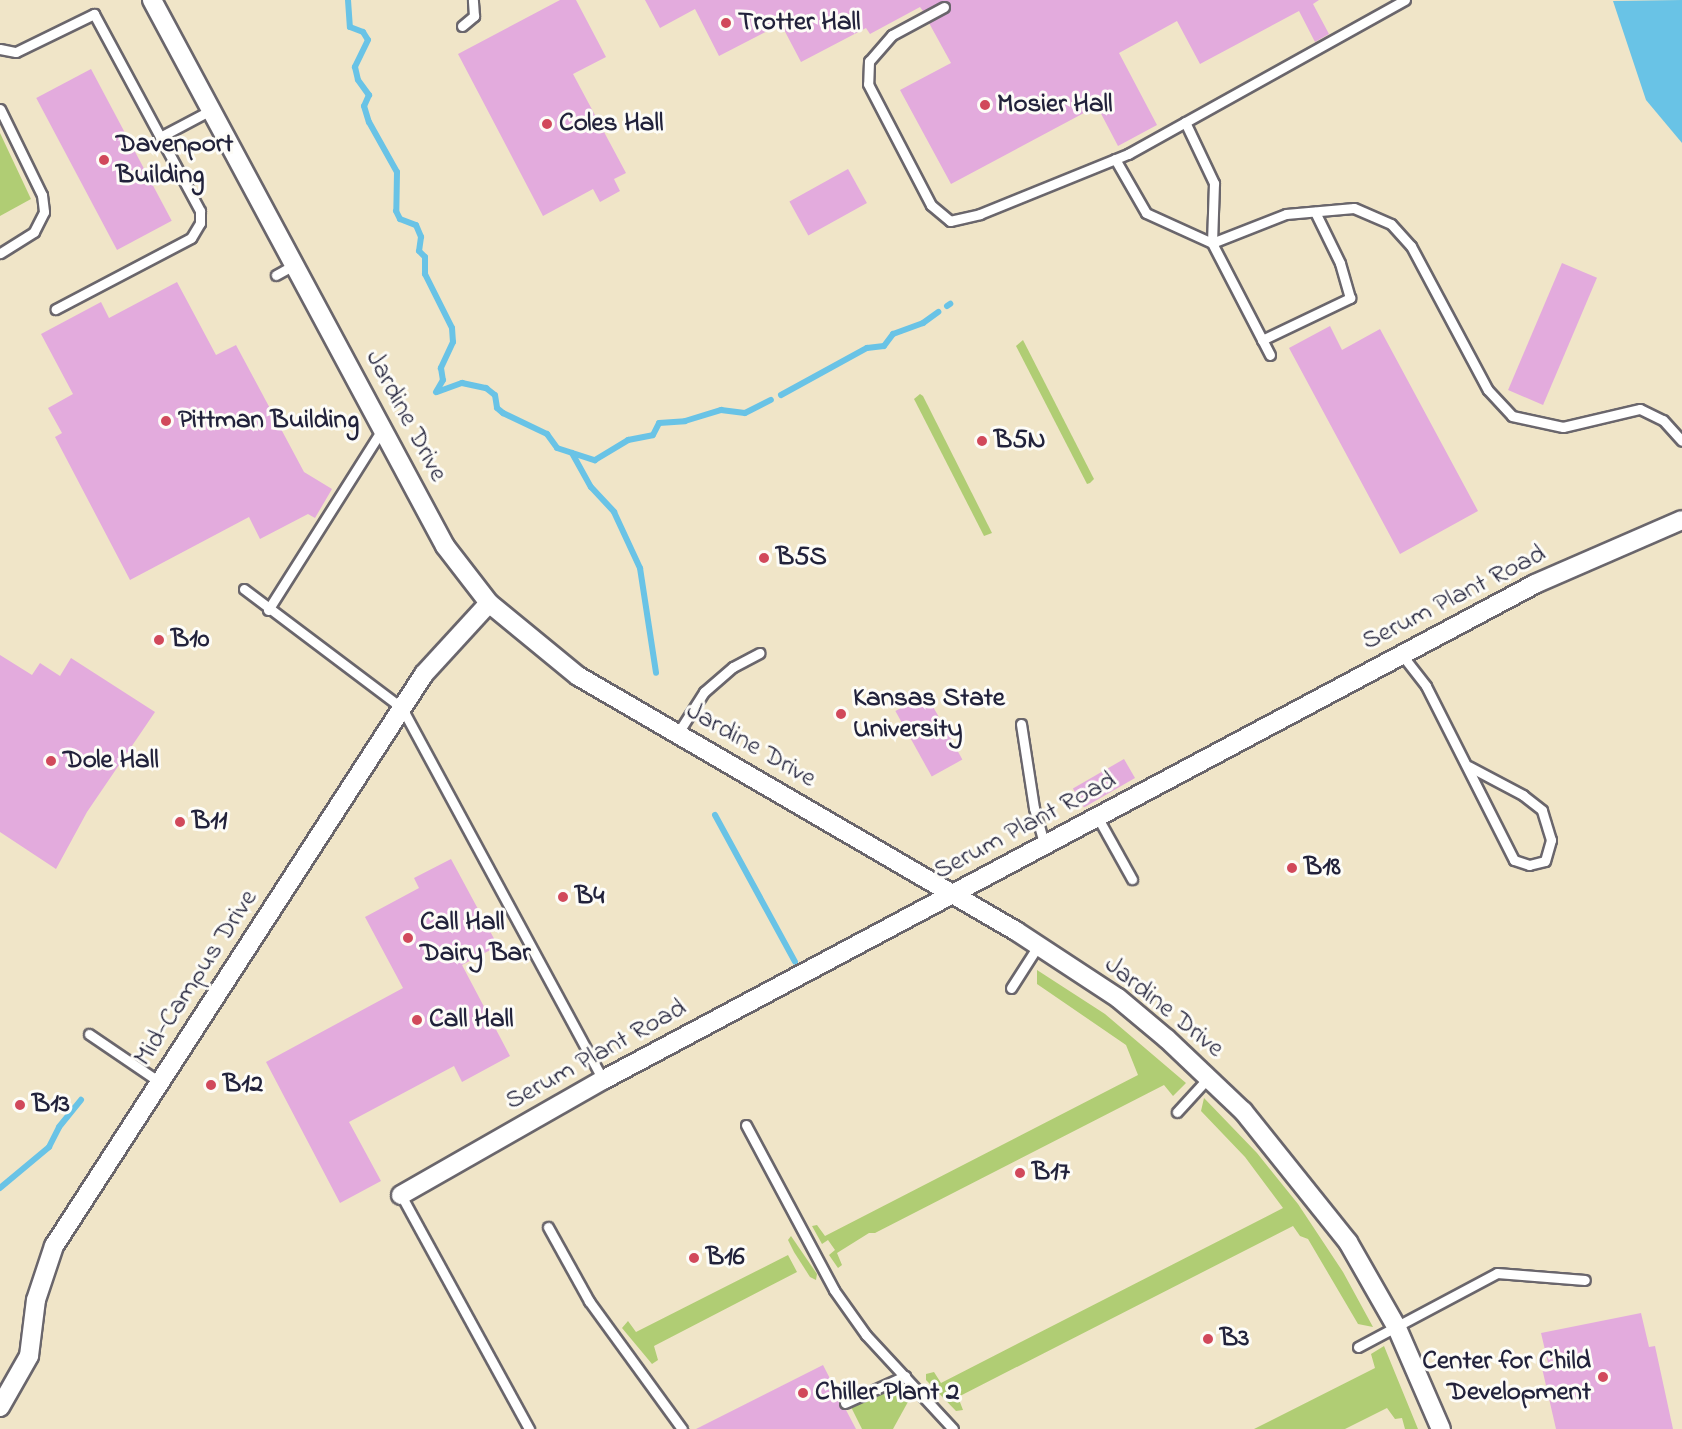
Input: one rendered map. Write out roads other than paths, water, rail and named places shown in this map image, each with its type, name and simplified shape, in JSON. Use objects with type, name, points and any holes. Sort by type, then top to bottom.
[{"type":"street","name":"Jardine Drive","points":[[152,0],[445,546],[489,603],[578,676],[955,895],[1118,998],[1209,1077],[1271,1142],[1319,1201],[1348,1242],[1397,1328],[1441,1429]]},
{"type":"street","name":"Serum Plant Road","points":[[401,1195],[603,1080],[955,895],[1534,584],[1682,520]]},
{"type":"street","name":"Mid-Campus Drive","points":[[0,1407],[29,1356],[36,1300],[54,1246],[424,674],[489,603]]},
{"type":"lane","points":[[462,26],[474,16],[473,0]]},
{"type":"lane","points":[[944,7],[891,35],[869,61],[868,84],[931,205],[950,221],[980,214],[1115,159],[1405,0]]},
{"type":"lane","points":[[0,49],[16,52],[94,14],[200,211],[200,224],[191,238],[56,309]]},
{"type":"lane","points":[[0,109],[42,195],[44,212],[34,232],[0,253]]},
{"type":"lane","points":[[160,137],[211,110]]},
{"type":"lane","points":[[1185,122],[1214,183],[1212,243],[1270,355]]},
{"type":"lane","points":[[1115,159],[1146,213],[1212,243],[1286,214],[1354,208],[1391,224],[1411,246],[1488,390],[1512,416],[1563,427],[1640,409],[1663,420],[1682,441]]},
{"type":"lane","points":[[1262,340],[1350,298],[1340,263],[1315,212]]},
{"type":"lane","points":[[276,275],[294,265]]},
{"type":"lane","points":[[268,610],[382,430]]},
{"type":"lane","points":[[244,589],[268,610],[402,708],[603,1080]]},
{"type":"lane","points":[[678,734],[704,692],[733,667],[759,653]]},
{"type":"lane","points":[[1402,655],[1426,686],[1514,860],[1529,865],[1545,861],[1551,840],[1542,810],[1523,795],[1467,766]]},
{"type":"lane","points":[[1021,724],[1034,808],[1045,846]]},
{"type":"lane","points":[[1098,818],[1132,879]]},
{"type":"lane","points":[[1011,988],[1038,946]]},
{"type":"lane","points":[[89,1034],[161,1083]]},
{"type":"lane","points":[[1177,1112],[1209,1077]]},
{"type":"lane","points":[[746,1125],[834,1290],[866,1335],[953,1429]]},
{"type":"lane","points":[[401,1195],[529,1429]]},
{"type":"lane","points":[[548,1227],[589,1301],[682,1429]]},
{"type":"lane","points":[[1358,1347],[1497,1273],[1585,1280]]},
{"type":"lane","points":[[845,1403],[905,1376]]},
{"type":"water","points":[[1682,0],[1682,143],[1646,100],[1613,1]]},
{"type":"waterway","points":[[348,0],[350,27],[363,32],[368,40],[355,67],[358,80],[369,95],[364,106],[369,122],[397,172],[396,211],[400,219],[416,225],[421,237],[419,251],[425,257],[425,274],[452,328],[453,342],[441,368],[443,380],[436,392]]},
{"type":"waterway","points":[[781,395],[867,348],[884,346],[893,334],[923,323],[938,312]]},
{"type":"waterway","points":[[437,392],[462,383],[486,388],[495,395],[497,408],[503,413],[547,434],[557,448],[595,460],[628,440],[653,435],[659,423],[685,421],[721,410],[745,413],[771,400]]},
{"type":"waterway","points":[[572,453],[591,487],[614,512],[640,568],[656,673]]},
{"type":"waterway","points":[[715,815],[795,962]]},
{"type":"waterway","points":[[0,1188],[49,1147],[59,1127],[81,1100]]},
{"type":"place","name":"Trotter Hall","points":[[726,23]]},
{"type":"place","name":"Mosier Hall","points":[[985,105]]},
{"type":"place","name":"Coles Hall","points":[[547,124]]},
{"type":"place","name":"Davenport Building","points":[[104,160]]},
{"type":"place","name":"Pittman Building","points":[[166,421]]},
{"type":"place","name":"B5N","points":[[982,441]]},
{"type":"place","name":"B5S","points":[[764,558]]},
{"type":"place","name":"B10","points":[[159,640]]},
{"type":"place","name":"Kansas State University","points":[[841,714]]},
{"type":"place","name":"Dole Hall","points":[[51,761]]},
{"type":"place","name":"B11","points":[[180,822]]},
{"type":"place","name":"B18","points":[[1292,868]]},
{"type":"place","name":"B4","points":[[563,897]]},
{"type":"place","name":"Call Hall Dairy Bar","points":[[408,938]]},
{"type":"place","name":"Call Hall","points":[[417,1020]]},
{"type":"place","name":"B12","points":[[211,1085]]},
{"type":"place","name":"B13","points":[[20,1105]]},
{"type":"place","name":"B17","points":[[1020,1173]]},
{"type":"place","name":"B16","points":[[694,1258]]},
{"type":"place","name":"B3","points":[[1208,1339]]},
{"type":"place","name":"Center for Child Development","points":[[1603,1377]]},
{"type":"place","name":"Chiller Plant 2","points":[[803,1393]]}]
